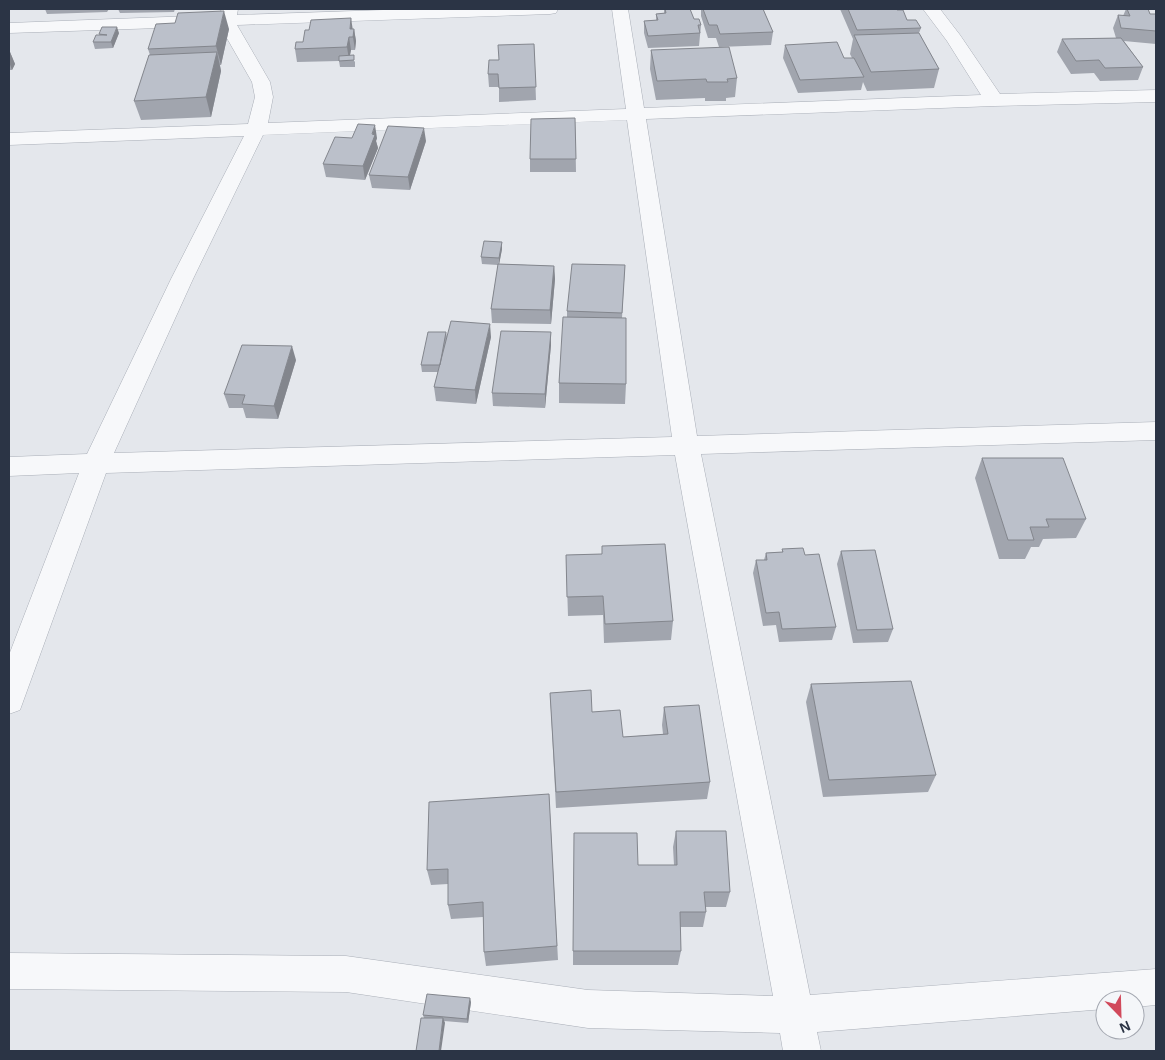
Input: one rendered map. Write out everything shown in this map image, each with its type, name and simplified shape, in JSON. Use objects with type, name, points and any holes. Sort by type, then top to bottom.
[{"type":"street","points":[[9,28],[228,15],[550,9]]},
{"type":"street","points":[[620,9],[686,445],[727,669],[802,1051]]},
{"type":"street","points":[[931,9],[954,39],[994,100]]},
{"type":"street","points":[[9,701],[21,662],[96,463],[182,279],[257,128],[264,97],[262,82],[228,15]]},
{"type":"street","points":[[9,139],[994,100],[1156,96]]},
{"type":"street","points":[[9,466],[1156,431]]},
{"type":"street","points":[[9,971],[346,974],[588,1009],[796,1015],[1156,987]]},
{"type":"building","points":[[665,9],[690,9],[694,19],[699,19],[701,25],[698,25],[700,33],[648,36],[644,21],[658,20],[656,14],[666,13]]},
{"type":"building","points":[[703,9],[763,9],[773,32],[720,34],[717,25],[709,25]]},
{"type":"building","points":[[848,9],[903,10],[907,20],[916,20],[921,28],[857,30]]},
{"type":"building","points":[[1127,9],[1148,9],[1150,14],[1156,14],[1156,31],[1121,28],[1118,15],[1130,16]]},
{"type":"building","points":[[224,11],[216,46],[148,49],[156,24],[175,23],[178,13]]},
{"type":"building","points":[[351,18],[350,29],[354,29],[353,37],[349,37],[347,47],[295,49],[296,42],[303,42],[305,30],[309,30],[311,20]]},
{"type":"building","points":[[102,27],[117,27],[111,42],[93,42],[96,35],[107,35],[99,34]]},
{"type":"building","points":[[919,33],[939,69],[871,72],[854,35]]},
{"type":"building","points":[[1121,38],[1143,67],[1105,68],[1099,60],[1076,61],[1062,39]]},
{"type":"building","points":[[837,42],[844,58],[854,58],[864,77],[800,80],[785,45]]},
{"type":"building","points":[[534,44],[536,87],[499,88],[498,74],[488,74],[489,60],[499,60],[498,45]]},
{"type":"building","points":[[729,47],[737,78],[727,79],[728,82],[707,82],[706,79],[657,81],[651,50]]},
{"type":"building","points":[[217,52],[206,97],[134,101],[149,55]]},
{"type":"building","points":[[354,55],[354,60],[339,61],[339,56]]},
{"type":"building","points":[[575,118],[576,159],[530,159],[531,119]]},
{"type":"building","points":[[358,124],[375,125],[372,134],[375,135],[363,166],[323,164],[335,137],[352,138]]},
{"type":"building","points":[[388,126],[424,128],[408,177],[369,175]]},
{"type":"building","points":[[484,241],[502,242],[499,258],[481,257]]},
{"type":"building","points":[[498,264],[554,266],[550,310],[491,309]]},
{"type":"building","points":[[572,264],[625,265],[622,313],[567,311]]},
{"type":"building","points":[[563,317],[626,318],[626,384],[559,383]]},
{"type":"building","points":[[451,321],[490,324],[475,390],[434,387]]},
{"type":"building","points":[[501,331],[551,332],[545,394],[492,393]]},
{"type":"building","points":[[428,332],[446,332],[440,365],[421,365]]},
{"type":"building","points":[[242,345],[292,346],[274,406],[242,404],[245,395],[224,394]]},
{"type":"building","points":[[982,458],[1063,458],[1086,519],[1046,519],[1049,527],[1030,527],[1034,540],[1008,540]]},
{"type":"building","points":[[665,544],[673,621],[605,624],[603,596],[567,597],[566,555],[602,554],[602,546]]},
{"type":"building","points":[[803,548],[805,555],[819,554],[836,627],[782,629],[779,612],[766,613],[756,560],[767,560],[766,553],[783,552],[782,549]]},
{"type":"building","points":[[875,550],[893,629],[857,630],[841,551]]},
{"type":"building","points":[[911,681],[936,775],[829,780],[811,684]]},
{"type":"building","points":[[591,690],[592,712],[620,710],[623,737],[668,734],[664,707],[699,705],[710,782],[556,792],[550,693]]},
{"type":"building","points":[[549,794],[557,946],[484,952],[483,902],[448,905],[448,869],[427,870],[429,802]]},
{"type":"building","points":[[676,831],[726,831],[730,892],[704,892],[706,912],[680,912],[681,951],[573,951],[574,833],[637,833],[638,865],[677,865]]},
{"type":"building","points":[[427,994],[470,998],[467,1019],[423,1015]]},
{"type":"building","points":[[421,1018],[443,1018],[439,1051],[416,1051]]}]
